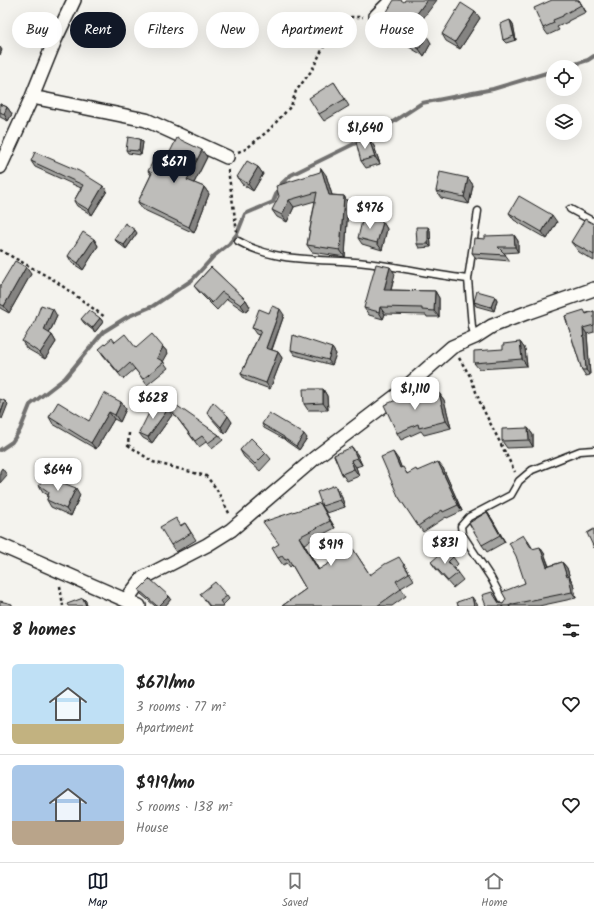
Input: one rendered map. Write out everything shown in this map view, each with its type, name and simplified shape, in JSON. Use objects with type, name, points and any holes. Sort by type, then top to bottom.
[{"type":"street","points":[[1,159],[32,97],[74,0]]},
{"type":"street","points":[[380,12],[392,0]]},
{"type":"street","points":[[32,97],[146,120],[227,156]]},
{"type":"street","points":[[126,600],[143,578],[207,545],[236,526],[316,457],[396,396],[452,347],[499,324],[594,289]]},
{"type":"street","points":[[0,545],[139,606]]},
{"type":"lane","points":[[570,210],[594,222]]},
{"type":"lane","points":[[475,337],[472,326],[468,279],[478,211]]},
{"type":"lane","points":[[238,241],[251,249],[302,259],[366,263],[468,279]]},
{"type":"lane","points":[[506,606],[491,578],[462,534],[461,526],[469,517],[511,495],[519,481],[532,470],[580,451],[594,450]]},
{"type":"path","points":[[238,241],[229,181],[227,156],[246,149],[269,130],[291,106],[296,91],[312,70],[334,29],[350,17],[365,16]]},
{"type":"path","points":[[0,250],[54,280],[105,317]]},
{"type":"path","points":[[452,347],[470,376],[481,405],[519,481]]},
{"type":"path","points":[[129,433],[128,445],[152,462],[206,476],[216,488],[236,526]]},
{"type":"path","points":[[60,571],[60,589],[63,606]]},
{"type":"building","points":[[394,0],[401,0],[404,2],[405,0],[427,0],[418,12],[387,12]]},
{"type":"building","points":[[552,0],[578,0],[581,5],[553,20],[554,23],[543,28],[534,8]]},
{"type":"building","points":[[461,3],[475,12],[455,42],[442,34]]},
{"type":"building","points":[[510,20],[514,36],[503,40],[500,24]]},
{"type":"building","points":[[334,82],[345,99],[319,114],[309,98]]},
{"type":"building","points":[[0,104],[7,107],[4,114],[0,112]]},
{"type":"building","points":[[128,137],[140,139],[139,151],[126,150]]},
{"type":"building","points":[[177,138],[202,150],[187,180],[204,187],[189,227],[138,202],[152,173],[148,171],[157,153],[167,158]]},
{"type":"building","points":[[369,139],[375,157],[361,161],[356,142]]},
{"type":"building","points":[[35,152],[79,171],[103,186],[89,210],[74,201],[83,185],[31,161]]},
{"type":"building","points":[[247,161],[258,167],[248,184],[237,177]]},
{"type":"building","points":[[321,168],[329,195],[344,196],[340,250],[307,245],[317,192],[289,200],[282,215],[272,210],[279,196],[276,186],[320,172]]},
{"type":"building","points":[[440,172],[468,178],[464,197],[436,191]]},
{"type":"building","points":[[519,196],[552,215],[542,232],[509,213]]},
{"type":"building","points":[[363,217],[383,222],[377,243],[358,238]]},
{"type":"building","points":[[585,219],[594,224],[594,255],[571,242]]},
{"type":"building","points":[[125,223],[135,230],[124,245],[114,239]]},
{"type":"building","points":[[416,227],[428,227],[428,244],[417,244]]},
{"type":"building","points":[[83,232],[94,239],[78,263],[68,256]]},
{"type":"building","points":[[514,235],[515,247],[498,247],[506,255],[472,253],[474,238],[485,239],[485,236]]},
{"type":"building","points":[[15,261],[26,267],[4,306],[0,304],[0,286]]},
{"type":"building","points":[[376,264],[390,267],[384,290],[435,291],[434,311],[422,310],[422,308],[380,307],[379,312],[364,308]]},
{"type":"building","points":[[211,267],[246,300],[241,305],[222,292],[212,303],[194,286]]},
{"type":"building","points":[[477,291],[495,296],[491,307],[474,302]]},
{"type":"building","points":[[41,305],[53,309],[44,330],[52,335],[40,353],[22,341],[35,321]]},
{"type":"building","points":[[272,306],[280,309],[266,348],[278,352],[266,383],[241,374],[261,331],[252,328],[259,309],[269,313]]},
{"type":"building","points":[[89,310],[100,318],[92,328],[81,319]]},
{"type":"building","points":[[584,310],[586,314],[594,311],[594,325],[583,328],[586,370],[582,370],[565,316]]},
{"type":"building","points":[[125,334],[136,348],[152,334],[163,347],[157,358],[164,362],[143,379],[130,363],[119,373],[99,349],[112,338],[115,342]]},
{"type":"building","points":[[293,335],[332,348],[328,360],[291,350]]},
{"type":"building","points":[[520,342],[522,359],[474,363],[474,351],[503,349],[503,344]]},
{"type":"building","points":[[303,389],[323,389],[323,403],[304,404]]},
{"type":"building","points":[[421,390],[422,398],[439,393],[446,421],[419,428],[418,424],[397,433],[384,405],[401,398],[401,393]]},
{"type":"building","points":[[104,393],[121,402],[115,415],[109,412],[91,443],[49,417],[58,402],[89,421]]},
{"type":"building","points":[[163,396],[219,435],[208,443],[202,436],[195,441],[162,398]]},
{"type":"building","points":[[0,399],[5,401],[0,415]]},
{"type":"building","points":[[213,402],[228,416],[221,427],[207,412]]},
{"type":"building","points":[[153,405],[168,409],[148,437],[139,433]]},
{"type":"building","points":[[269,413],[304,434],[296,446],[262,424]]},
{"type":"building","points":[[528,428],[529,440],[502,441],[502,429]]},
{"type":"building","points":[[251,438],[266,453],[255,464],[240,450]]},
{"type":"building","points":[[352,447],[357,458],[351,460],[354,469],[342,474],[334,455]]},
{"type":"building","points":[[393,452],[400,468],[403,467],[407,474],[416,469],[417,471],[438,462],[458,505],[443,512],[442,510],[418,526],[398,496],[381,457]]},
{"type":"building","points":[[45,476],[76,488],[66,509],[47,500],[49,492],[39,485]]},
{"type":"building","points":[[335,485],[340,500],[322,506],[317,492]]},
{"type":"building","points":[[320,503],[330,521],[299,537],[318,570],[353,549],[370,575],[385,564],[399,557],[409,573],[396,581],[401,589],[377,606],[282,606],[306,589],[288,558],[285,560],[282,556],[278,558],[272,548],[279,544],[263,522]]},
{"type":"building","points":[[487,512],[500,535],[482,545],[469,523]]},
{"type":"building","points":[[176,518],[181,526],[185,523],[191,533],[171,545],[160,527]]},
{"type":"building","points":[[594,529],[594,548],[587,533]]},
{"type":"building","points":[[523,535],[532,549],[540,547],[547,567],[562,562],[567,577],[569,576],[572,592],[508,606],[486,606],[482,595],[492,592],[499,603],[503,604],[506,599],[502,592],[525,583],[516,556],[509,543]]},
{"type":"building","points":[[446,549],[453,557],[448,562],[458,573],[448,581],[431,562]]},
{"type":"building","points":[[150,579],[169,596],[159,606],[157,606],[139,590]]},
{"type":"building","points":[[215,582],[227,596],[220,601],[223,605],[222,606],[210,606],[200,594]]},
{"type":"building","points":[[472,597],[474,606],[458,606],[457,602]]},
{"type":"building","points":[[83,598],[86,606],[68,606],[67,604]]},
{"type":"building","points":[[0,601],[12,604],[12,606],[0,606]]},
{"type":"waterway","points":[[582,62],[594,56]]},
{"type":"waterway","points":[[0,450],[12,442],[20,430],[30,405],[65,378],[103,332],[127,317],[153,306],[192,280],[214,256],[229,244],[237,234],[245,214],[273,202],[280,185],[291,175],[376,133],[422,103],[493,89],[546,73]]}]
